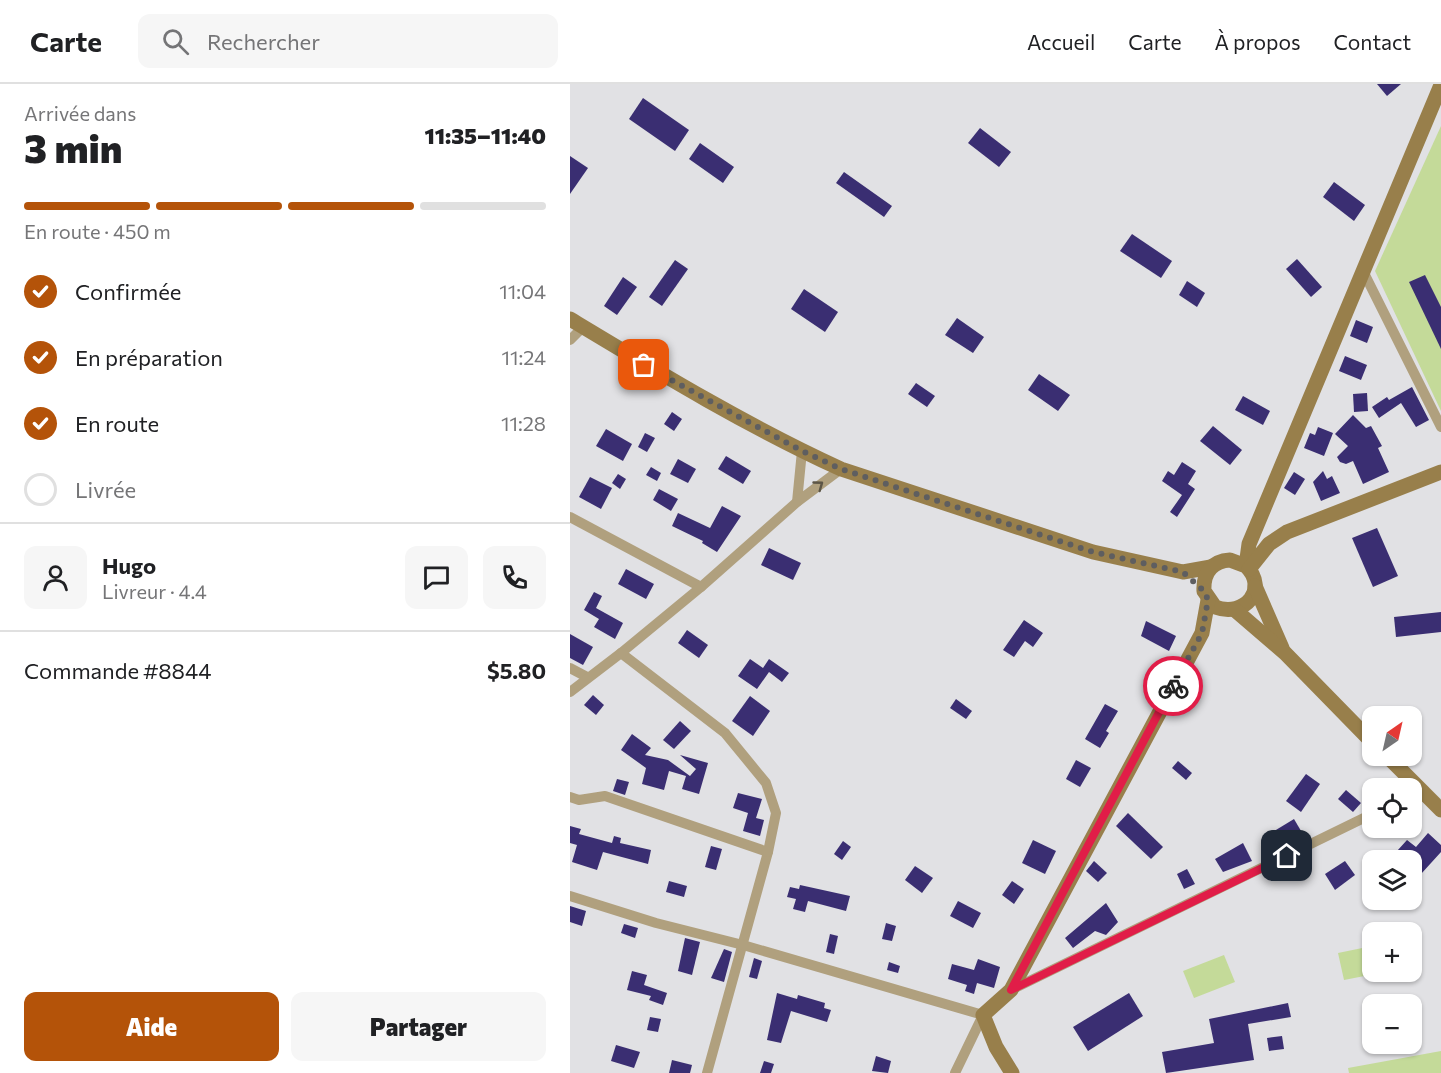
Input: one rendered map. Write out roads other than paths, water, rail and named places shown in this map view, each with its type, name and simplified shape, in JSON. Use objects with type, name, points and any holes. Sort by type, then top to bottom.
[{"type":"street","points":[[1285,653],[1247,567],[1249,544],[1438,88]]},
{"type":"street","points":[[1362,269],[1441,427]]},
{"type":"street","points":[[570,319],[644,365],[802,451],[841,469],[1093,552],[1183,572],[1211,567],[1230,560],[1249,544]]},
{"type":"street","points":[[570,340],[584,327]]},
{"type":"street","points":[[796,502],[802,451]]},
{"type":"street","points":[[570,692],[587,677],[621,654],[796,502],[841,469]]},
{"type":"street","points":[[1247,567],[1278,537],[1441,472]]},
{"type":"street","points":[[1261,513],[1278,537]]},
{"type":"street","points":[[570,517],[700,587]]},
{"type":"street","points":[[1230,560],[1247,567]]},
{"type":"street","points":[[1011,990],[1202,633],[1206,574],[1211,567]]},
{"type":"street","points":[[1183,572],[1206,596],[1230,610],[1285,653],[1362,732]]},
{"type":"street","points":[[1202,633],[1230,610],[1249,602],[1255,586]]},
{"type":"street","points":[[621,654],[725,733],[766,783],[776,813],[768,852],[707,1073]]},
{"type":"street","points":[[570,668],[587,677]]},
{"type":"street","points":[[1395,766],[1404,778]]},
{"type":"street","points":[[570,797],[579,800],[605,796],[768,852]]},
{"type":"street","points":[[1422,797],[1441,810]]},
{"type":"street","points":[[955,1073],[982,1015],[1011,990],[1362,819]]},
{"type":"street","points":[[570,896],[656,923],[743,945],[982,1015]]},
{"type":"street","points":[[982,1015],[996,1047],[1012,1073]]}]
